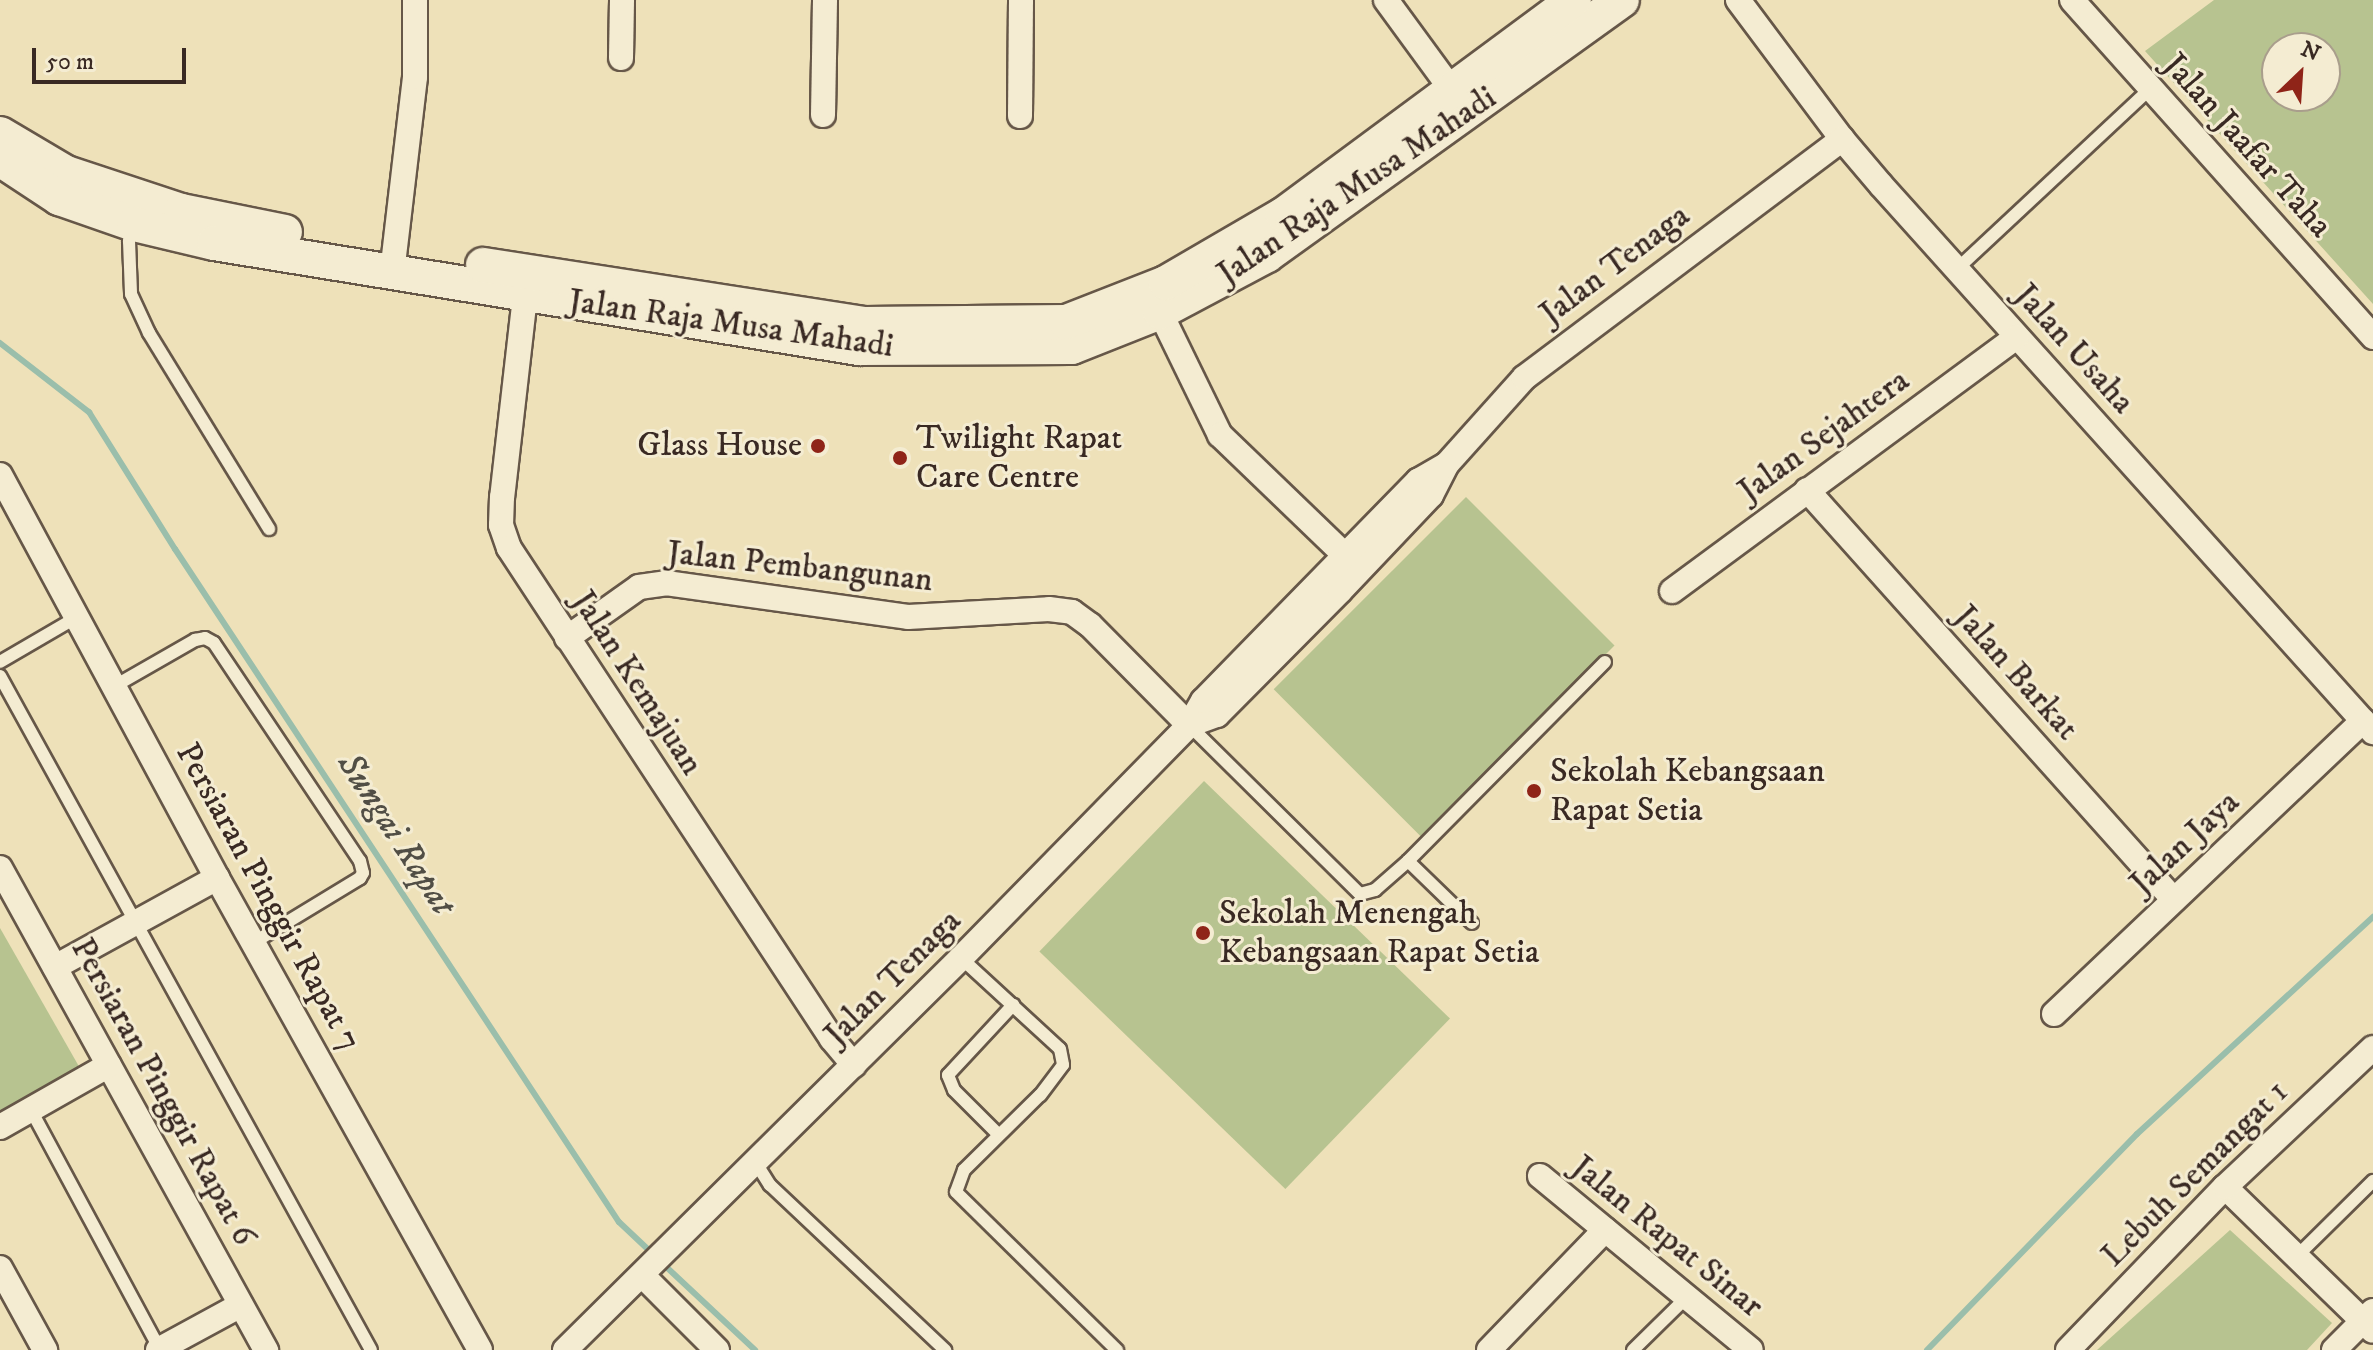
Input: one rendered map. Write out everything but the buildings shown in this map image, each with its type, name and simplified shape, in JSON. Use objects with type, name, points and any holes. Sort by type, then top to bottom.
[{"type":"main road","name":"Jalan Raja Musa Mahadi","points":[[527,283],[859,348],[1072,347],[1160,312],[1267,255],[1460,101],[1574,0]]},
{"type":"main road","name":"Jalan Raja Musa Mahadi","points":[[0,159],[59,198],[134,224],[214,243],[394,262],[527,283],[865,324],[1066,322],[1166,283],[1283,215],[1622,0]]},
{"type":"main road","name":"Jalan Raja Musa Mahadi","points":[[0,134],[66,173],[181,211],[394,262]]},
{"type":"street","points":[[394,262],[414,90],[415,0]]},
{"type":"street","points":[[621,58],[622,0]]},
{"type":"street","points":[[823,115],[825,0]]},
{"type":"street","points":[[1020,116],[1021,0]]},
{"type":"street","points":[[1386,0],[1460,101]]},
{"type":"street","name":"Jalan Usaha","points":[[1738,0],[1842,139],[2368,726]]},
{"type":"street","name":"Jalan Jaafar Taha","points":[[2072,0],[2373,337]]},
{"type":"street","name":"Jalan Tenaga","points":[[565,1350],[961,958],[1189,725],[1217,715],[1265,654],[1352,562],[1392,521],[1431,495],[1446,465],[1524,378],[1842,139]]},
{"type":"street","name":"Jalan Kemajuan","points":[[527,283],[501,525],[509,548],[832,1039],[854,1065]]},
{"type":"street","points":[[1160,312],[1220,435],[1352,562]]},
{"type":"street","name":"Jalan Sejahtera","points":[[1672,591],[2017,337]]},
{"type":"street","name":"Persiaran Pinggir Rapat 7","points":[[0,475],[217,878],[480,1350]]},
{"type":"street","name":"Jalan Barkat","points":[[1807,490],[2174,900]]},
{"type":"street","name":"Jalan Pembangunan","points":[[567,638],[639,587],[666,583],[908,617],[1049,609],[1072,612],[1090,625],[1189,725]]},
{"type":"street","name":"Jalan Jaya","points":[[2054,1014],[2174,900],[2368,726]]},
{"type":"street","name":"Persiaran Pinggir Rapat 6","points":[[0,868],[266,1350]]},
{"type":"street","points":[[55,967],[217,878]]},
{"type":"street","name":"Lebuh Semangat 1","points":[[2068,1350],[2225,1187],[2373,1048]]},
{"type":"street","points":[[0,1127],[109,1065]]},
{"type":"street","name":"Jalan Rapat Sinar","points":[[1540,1176],[1751,1350]]},
{"type":"street","points":[[2225,1187],[2370,1321],[2334,1350]]},
{"type":"street","points":[[1489,1350],[1605,1230]]},
{"type":"street","points":[[651,1266],[705,1343]]},
{"type":"street","points":[[0,1268],[45,1350]]},
{"type":"street","points":[[159,1350],[241,1305]]},
{"type":"lane","points":[[1958,268],[2150,89]]},
{"type":"lane","points":[[134,224],[129,241],[131,294],[149,333],[269,529]]},
{"type":"lane","points":[[0,662],[77,617]]},
{"type":"lane","points":[[113,687],[195,640],[205,638],[214,643],[360,861],[363,873],[360,878],[253,943]]},
{"type":"lane","points":[[1189,725],[1360,894],[1375,890],[1408,861],[1605,662]]},
{"type":"lane","points":[[0,676],[371,1350]]},
{"type":"lane","points":[[1408,861],[1472,923]]},
{"type":"lane","points":[[961,958],[1060,1049],[1063,1065],[1040,1095],[964,1170],[956,1192],[1117,1350]]},
{"type":"lane","points":[[998,1134],[954,1090],[948,1075],[1013,1005]]},
{"type":"lane","points":[[31,1110],[159,1350]]},
{"type":"lane","points":[[756,1163],[770,1185],[945,1350]]},
{"type":"lane","points":[[2297,1256],[2373,1181]]},
{"type":"lane","points":[[1633,1350],[1687,1297]]},
{"type":"green space","points":[[2214,0],[2373,0],[2373,304],[2145,51]]},
{"type":"green space","points":[[1466,497],[1614,645],[1422,838],[1274,689]]},
{"type":"green space","points":[[1204,781],[1450,1019],[1285,1189],[1039,951]]},
{"type":"green space","points":[[0,928],[81,1070],[0,1116]]},
{"type":"green space","points":[[2230,1230],[2332,1323],[2307,1350],[2097,1350]]},
{"type":"waterway","name":"Sungai Rapat","points":[[0,343],[89,412],[175,549],[619,1222],[653,1254]]},
{"type":"waterway","points":[[1927,1350],[2137,1134],[2373,917]]},
{"type":"waterway","name":"Sungai Rapat","points":[[661,1262],[755,1350]]},
{"type":"place","name":"Glass House","points":[[818,446]]},
{"type":"place","name":"Twilight Rapat Care Centre","points":[[900,458]]},
{"type":"place","name":"Sekolah Kebangsaan Rapat Setia","points":[[1534,791]]},
{"type":"place","name":"Sekolah Menengah Kebangsaan Rapat Setia","points":[[1203,933]]}]
